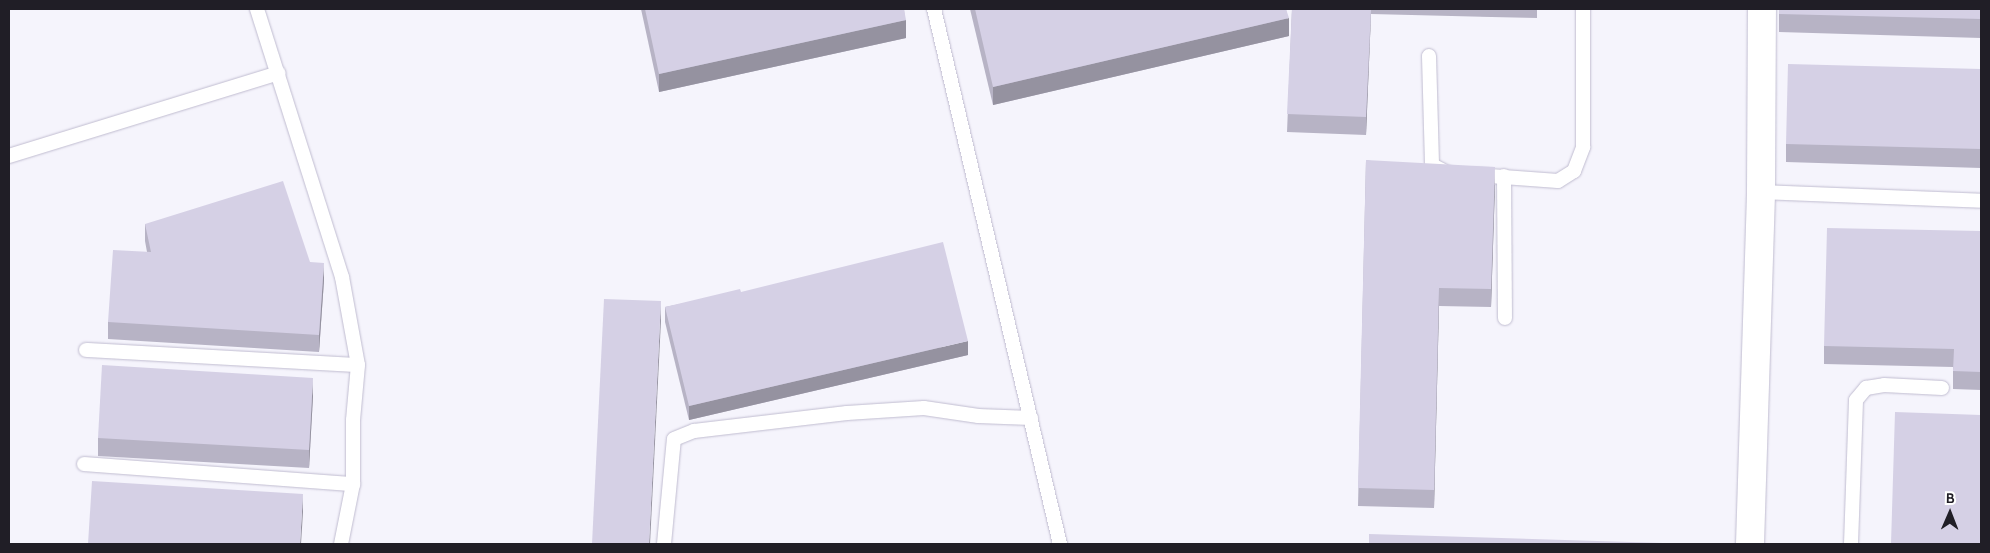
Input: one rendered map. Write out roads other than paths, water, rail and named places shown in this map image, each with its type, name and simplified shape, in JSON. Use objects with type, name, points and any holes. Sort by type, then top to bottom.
[{"type":"street","points":[[1750,544],[1761,192],[1762,9]]},
{"type":"lane","points":[[256,9],[342,277],[358,365],[353,420],[353,484],[341,544]]},
{"type":"lane","points":[[934,9],[1060,544]]},
{"type":"lane","points":[[1429,56],[1432,165],[1446,173],[1558,181],[1574,171],[1583,146],[1583,9]]},
{"type":"lane","points":[[9,156],[278,73]]},
{"type":"lane","points":[[1504,176],[1505,318]]},
{"type":"lane","points":[[1761,192],[1981,201]]},
{"type":"lane","points":[[86,350],[358,365]]},
{"type":"lane","points":[[1851,544],[1856,400],[1866,388],[1884,385],[1942,388]]},
{"type":"lane","points":[[664,544],[674,439],[694,431],[847,413],[924,408],[978,416],[1030,418]]},
{"type":"lane","points":[[84,464],[353,484]]}]
